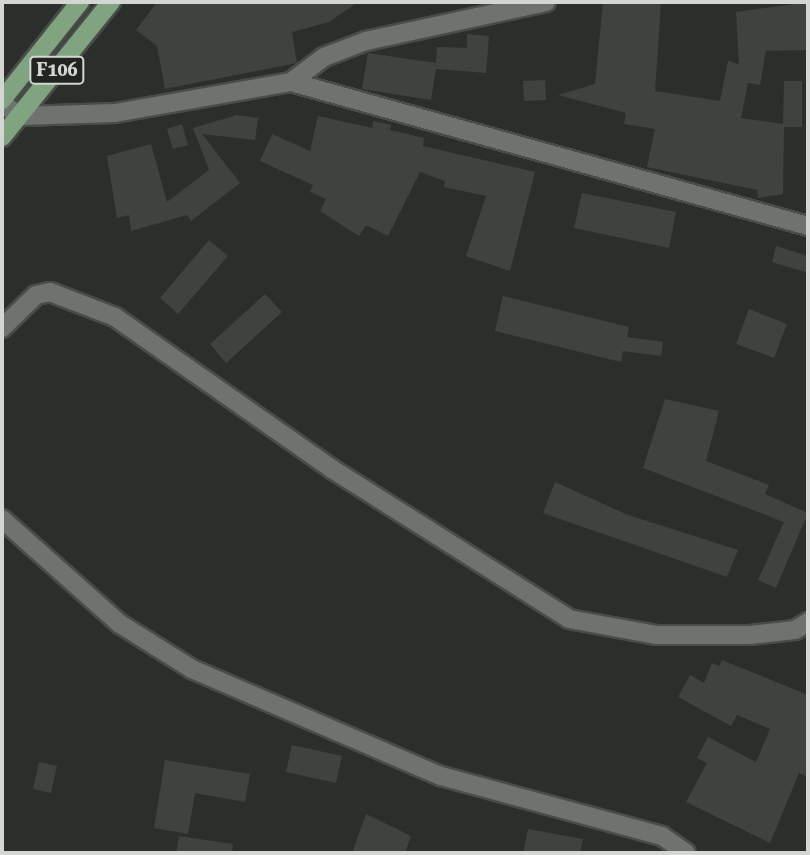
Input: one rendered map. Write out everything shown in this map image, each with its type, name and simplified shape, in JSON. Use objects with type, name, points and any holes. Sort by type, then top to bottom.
[{"type":"main road","name":"F106","points":[[2,102],[80,2]]},
{"type":"main road","name":"F106","points":[[2,137],[22,116],[111,2]]},
{"type":"street","points":[[291,82],[324,57],[366,41],[546,2]]},
{"type":"street","points":[[2,102],[22,116],[115,113],[291,82],[808,226]]},
{"type":"street","points":[[2,328],[36,296],[50,292],[115,317],[332,469],[569,619],[656,635],[750,635],[795,630],[808,622]]},
{"type":"street","points":[[2,519],[120,624],[192,669],[441,776],[662,836],[685,853]]},
{"type":"building","points":[[157,2],[358,2],[329,22],[292,32],[297,63],[165,89],[157,46],[136,30]]},
{"type":"building","points":[[603,2],[661,2],[655,91],[720,101],[728,61],[739,64],[736,12],[808,2],[808,50],[766,51],[760,85],[748,83],[741,118],[783,124],[784,81],[802,81],[802,127],[784,127],[783,194],[758,198],[757,190],[647,167],[655,129],[624,124],[626,113],[558,95],[595,84]]},
{"type":"building","points":[[467,34],[489,36],[486,73],[436,69],[431,100],[362,89],[368,53],[436,63],[437,47],[467,48]]},
{"type":"building","points":[[545,80],[546,100],[524,101],[523,81]]},
{"type":"building","points":[[237,115],[258,118],[255,140],[202,134],[240,183],[191,221],[187,215],[131,231],[129,215],[117,218],[107,156],[151,144],[167,202],[209,170],[193,128]]},
{"type":"building","points":[[318,116],[372,128],[373,121],[391,125],[390,130],[424,138],[423,146],[535,172],[510,271],[466,256],[486,196],[444,187],[445,181],[420,172],[388,236],[366,225],[359,236],[320,211],[326,199],[310,192],[313,185],[260,161],[272,134],[310,151]]},
{"type":"building","points":[[182,124],[188,145],[173,149],[167,129]]},
{"type":"building","points":[[582,193],[676,212],[669,248],[574,228]]},
{"type":"building","points":[[209,240],[228,256],[178,314],[160,298]]},
{"type":"building","points":[[776,246],[808,256],[808,273],[772,262]]},
{"type":"building","points":[[265,294],[282,312],[226,363],[210,344]]},
{"type":"building","points":[[503,296],[629,327],[627,337],[663,342],[661,356],[623,351],[621,362],[495,331]]},
{"type":"building","points":[[749,309],[787,324],[774,358],[736,344]]},
{"type":"building","points":[[665,399],[719,411],[706,461],[769,485],[765,494],[808,513],[776,588],[758,580],[784,522],[643,468]]},
{"type":"building","points":[[555,482],[628,515],[738,550],[727,577],[543,513]]},
{"type":"building","points":[[722,660],[808,695],[808,777],[799,773],[770,843],[686,802],[707,763],[697,758],[708,737],[756,762],[770,729],[737,715],[731,726],[678,697],[690,675],[704,683],[712,663],[719,666]]},
{"type":"building","points":[[292,745],[342,756],[336,783],[286,772]]},
{"type":"building","points":[[165,760],[250,774],[245,802],[195,793],[188,834],[154,828]]},
{"type":"building","points":[[39,762],[57,766],[51,793],[33,789]]},
{"type":"building","points":[[366,814],[411,836],[405,853],[352,853]]},
{"type":"building","points":[[528,829],[583,839],[580,853],[523,853]]},
{"type":"building","points":[[179,836],[233,844],[232,853],[176,853]]}]
